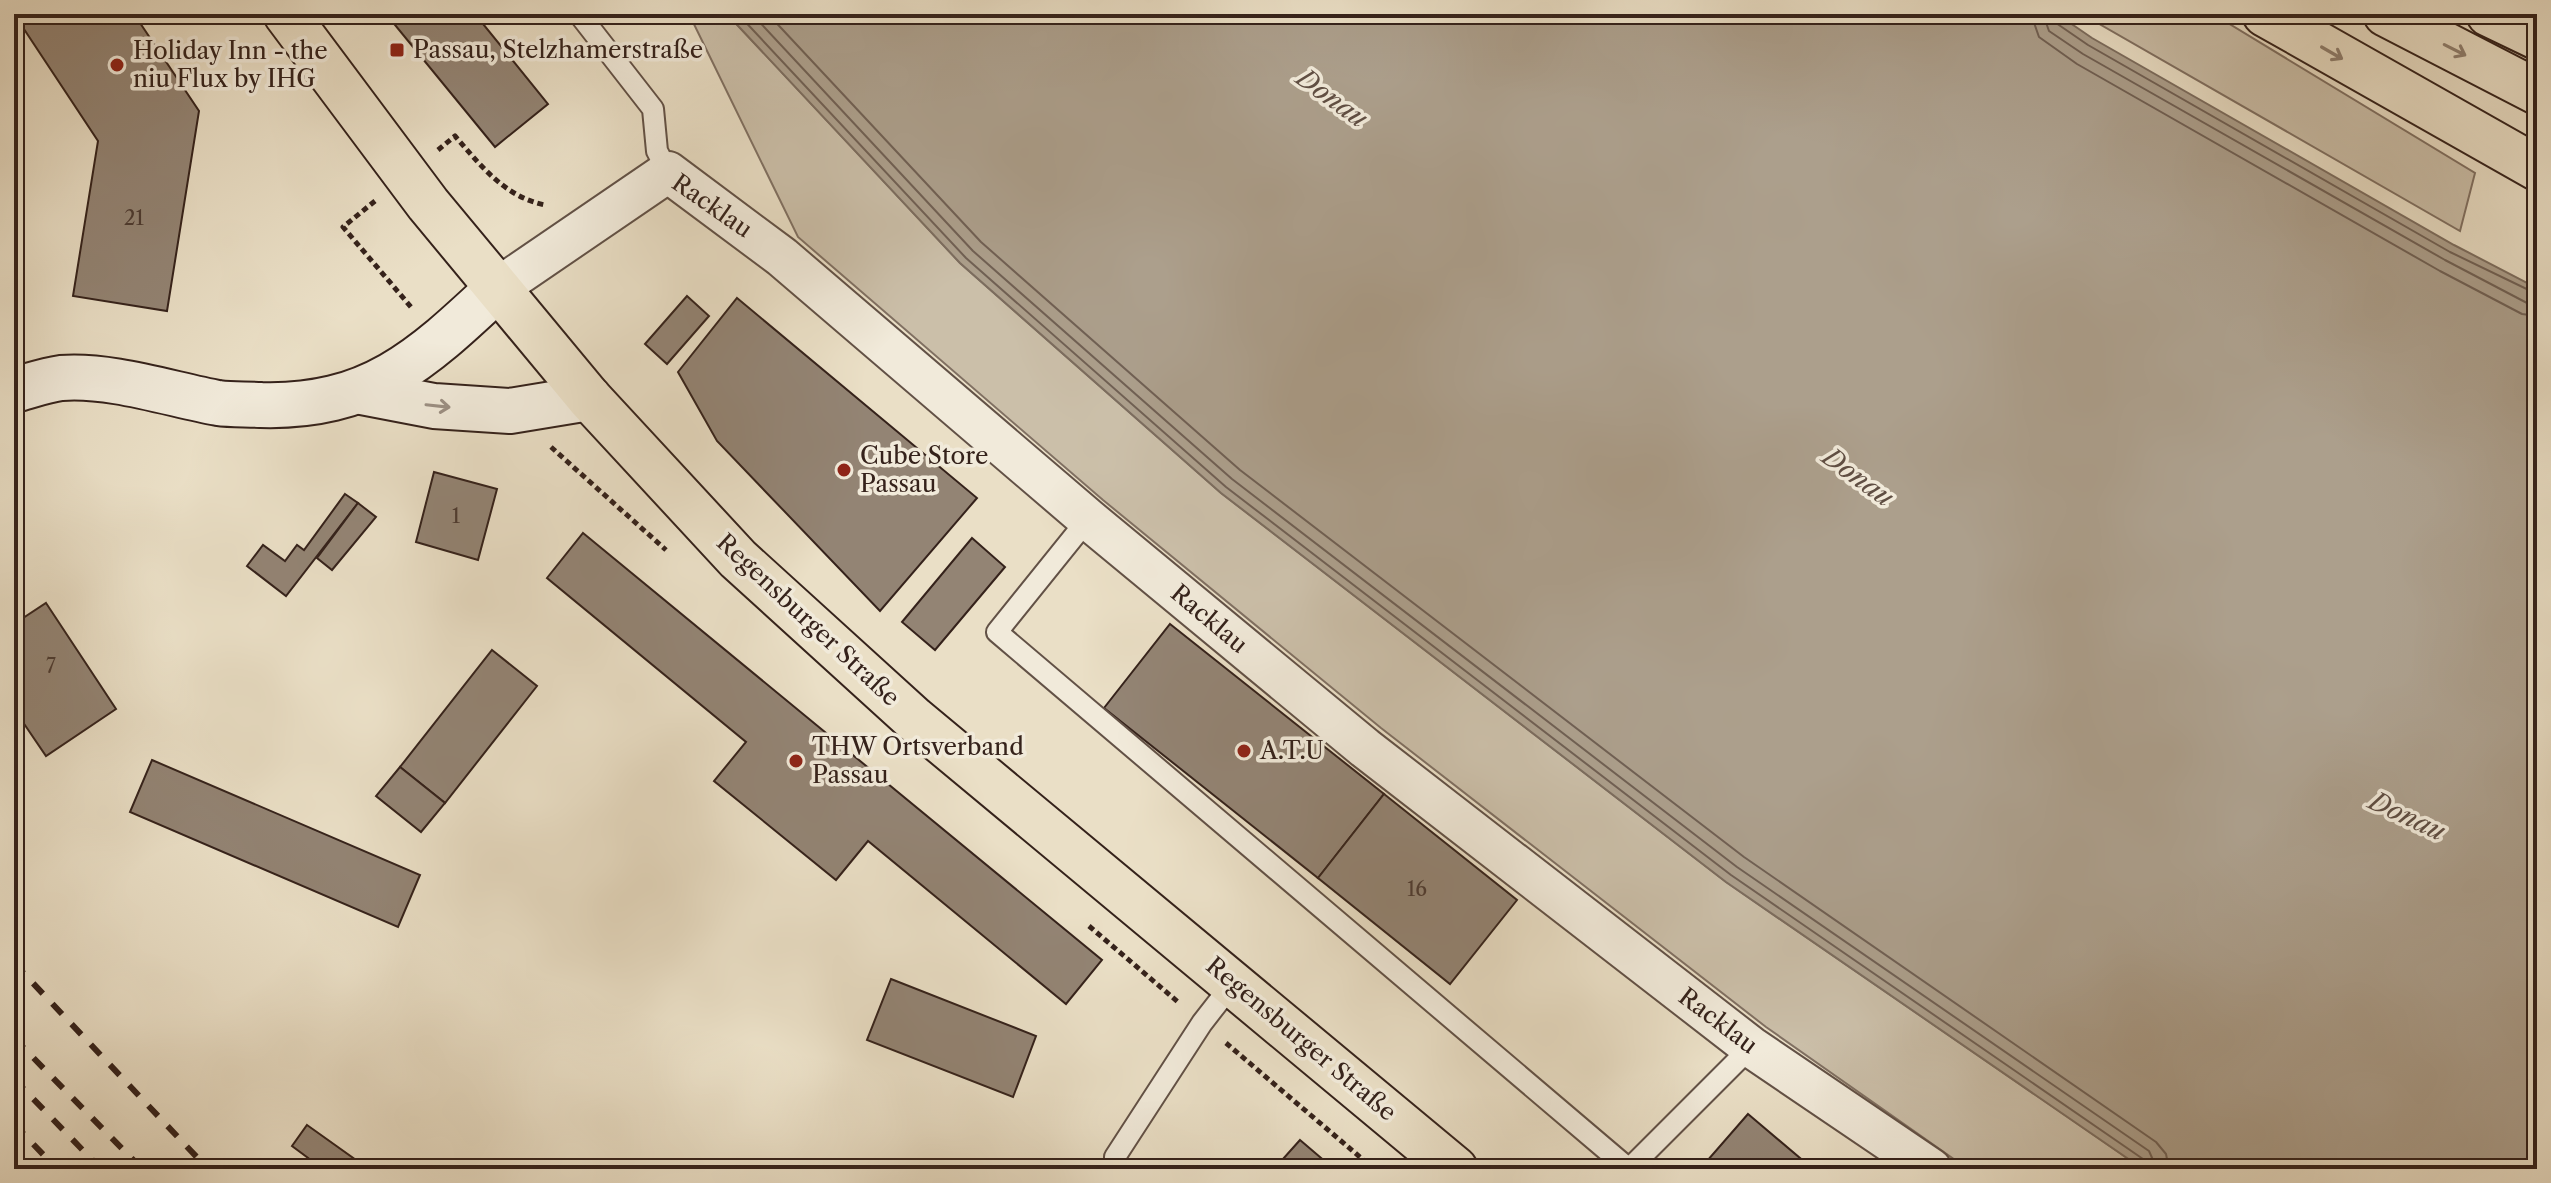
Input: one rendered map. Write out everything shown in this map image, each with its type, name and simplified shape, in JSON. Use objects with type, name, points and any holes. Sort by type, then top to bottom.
[{"type":"main road","name":"Regensburger Straße","points":[[286,14],[406,175],[589,398],[738,559],[891,698],[1455,1169]]},
{"type":"main road","points":[[2265,14],[2537,168]]},
{"type":"main road","points":[[2386,14],[2537,92]]},
{"type":"main road","points":[[2489,14],[2537,37]]},
{"type":"street","name":"Racklau","points":[[498,288],[668,172],[782,257],[1088,519],[1365,748],[1751,1047],[1931,1169]]},
{"type":"street","points":[[14,390],[62,378],[148,386],[221,403],[301,406],[361,392],[441,341],[498,288]]},
{"type":"street","points":[[361,392],[434,406],[510,411],[589,398]]},
{"type":"lane","points":[[579,14],[653,109],[657,151],[668,172]]},
{"type":"lane","points":[[1088,519],[997,632],[1629,1169],[1751,1047]]},
{"type":"lane","points":[[1115,1157],[1202,1023],[1234,982]]},
{"type":"path","points":[[406,175],[455,136],[488,175],[525,201],[550,206]]},
{"type":"shaded area","points":[[689,14],[727,14],[960,263],[1221,493],[1726,882],[2143,1169],[1968,1169],[1766,1027],[1381,728],[1103,500],[798,237]]},
{"type":"shaded area","points":[[2082,14],[2213,14],[2475,173],[2460,231]]},
{"type":"water","name":"Donau","points":[[727,14],[2057,14],[2092,38],[2454,245],[2537,288],[2537,1169],[2143,1169],[1726,882],[1221,493],[960,263]]},
{"type":"building","points":[[14,14],[134,14],[199,111],[167,311],[73,296],[98,141]]},
{"type":"building","points":[[386,14],[475,14],[548,104],[495,147]]},
{"type":"building","points":[[687,296],[709,316],[667,364],[645,344]]},
{"type":"building","name":"Cube Store Passau","points":[[737,298],[977,498],[880,611],[717,441],[678,372]]},
{"type":"building","points":[[434,472],[497,489],[478,560],[416,542]]},
{"type":"building","points":[[345,494],[358,503],[286,596],[247,566],[263,545],[285,561],[297,545],[304,550]]},
{"type":"building","points":[[358,503],[376,517],[332,570],[317,558]]},
{"type":"building","name":"THW Ortsverband Passau","points":[[583,533],[1102,960],[1066,1004],[868,841],[836,880],[714,781],[746,742],[547,578]]},
{"type":"building","points":[[972,538],[1005,567],[935,650],[902,622]]},
{"type":"building","points":[[46,603],[116,709],[46,756],[14,709],[14,624]]},
{"type":"building","name":"A.T.U","points":[[1170,624],[1384,794],[1318,878],[1104,708]]},
{"type":"building","points":[[492,650],[537,686],[445,803],[400,767]]},
{"type":"building","points":[[152,760],[420,875],[398,927],[130,812]]},
{"type":"building","points":[[400,767],[445,803],[421,832],[376,796]]},
{"type":"building","points":[[1384,794],[1517,900],[1450,984],[1318,878]]},
{"type":"building","points":[[891,979],[1036,1036],[1013,1097],[867,1040]]},
{"type":"building","points":[[1748,1114],[1813,1169],[1700,1169]]},
{"type":"building","points":[[307,1125],[356,1160],[349,1169],[323,1169],[292,1146]]},
{"type":"building","points":[[1300,1140],[1334,1169],[1274,1169]]},
{"type":"railway","points":[[14,963],[208,1169]]},
{"type":"railway","points":[[14,1038],[142,1169]]},
{"type":"railway","points":[[14,1079],[101,1169]]},
{"type":"railway","points":[[14,1124],[57,1169]]},
{"type":"place","name":"Passau, Stelzhamerstraße","points":[[397,50]]},
{"type":"place","name":"Holiday Inn - the niu Flux by IHG","points":[[117,65]]},
{"type":"place","name":"Cube Store Passau","points":[[844,470]]},
{"type":"place","name":"A.T.U","points":[[1244,751]]},
{"type":"place","name":"THW Ortsverband Passau","points":[[796,761]]}]
